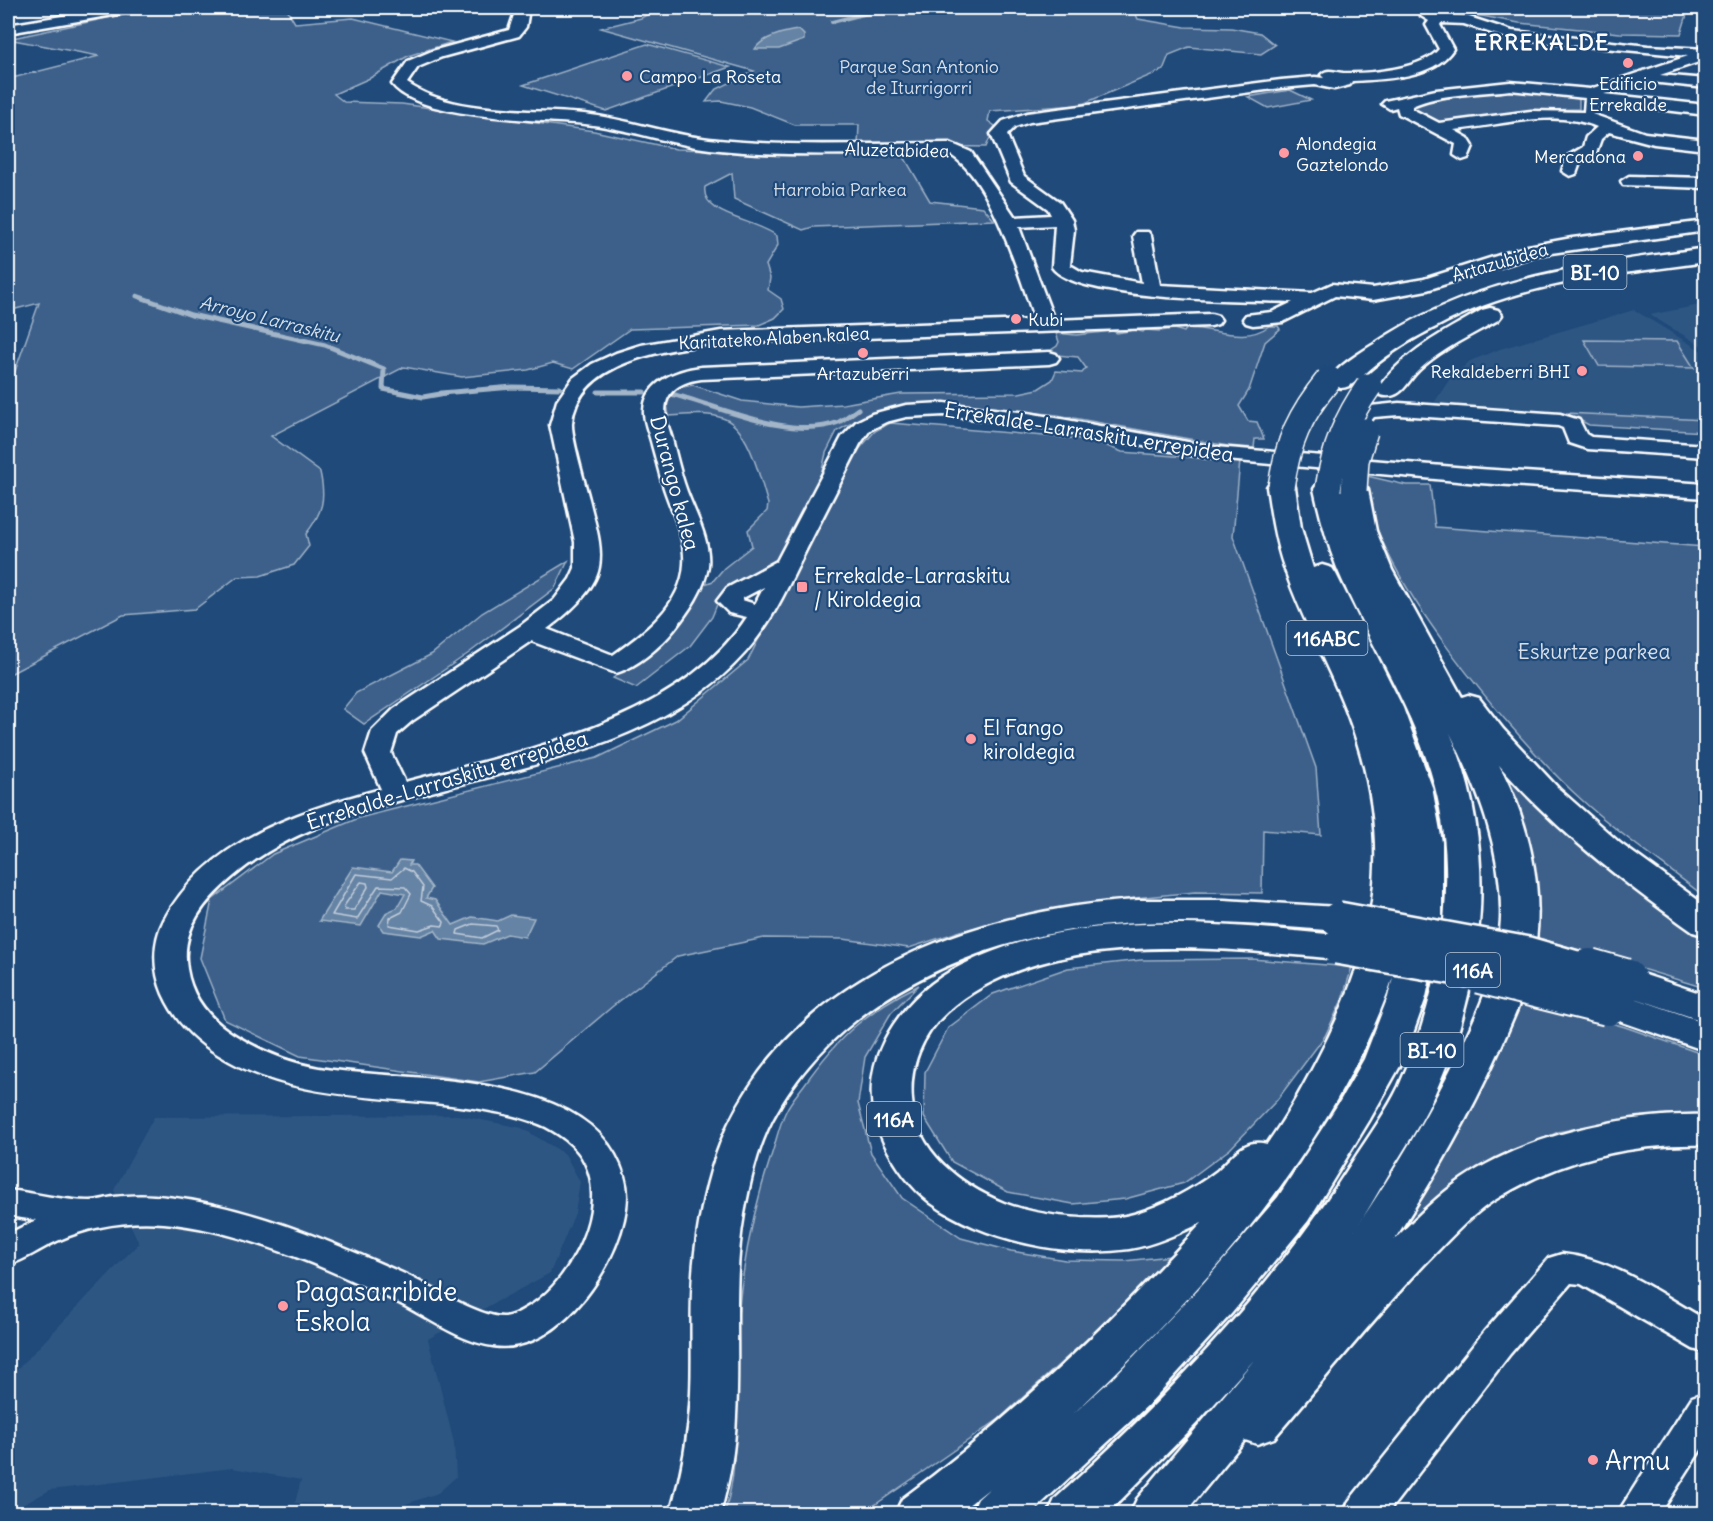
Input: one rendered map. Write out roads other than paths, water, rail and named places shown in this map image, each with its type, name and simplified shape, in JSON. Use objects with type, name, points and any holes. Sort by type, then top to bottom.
[{"type":"highway","name":"BI-10","points":[[1072,1514],[1172,1418],[1260,1321],[1341,1218],[1423,1078],[1447,1008],[1462,923],[1462,852],[1453,790],[1422,709],[1347,559],[1323,483],[1305,445],[1310,428],[1335,380],[1376,351],[1427,322],[1488,306],[1557,278],[1706,255]]},
{"type":"highway","name":"BI-10","points":[[1488,306],[1535,300],[1620,282],[1706,269]]},
{"type":"highway","points":[[1154,1514],[1332,1296],[1400,1199],[1461,1091],[1514,966],[1519,916],[1519,881],[1513,849],[1492,785],[1371,558],[1356,511],[1323,483],[1353,469],[1355,454],[1379,388],[1488,306]]},
{"type":"highway","name":"BI-10","points":[[995,1514],[1131,1391],[1216,1300],[1293,1209],[1355,1111],[1384,1059],[1407,997],[1424,921],[1425,842],[1415,787],[1387,708],[1312,551],[1302,520],[1323,483]]},
{"type":"highway","name":"116ABC","points":[[1323,483],[1285,522],[1297,567],[1358,706],[1385,785],[1393,835],[1393,882],[1387,933],[1358,1019],[1332,1071]]},
{"type":"highway","points":[[1401,618],[1436,660],[1479,721],[1546,795],[1615,856],[1706,924]]},
{"type":"highway","points":[[695,1514],[710,1450],[713,1413],[714,1288],[719,1232],[729,1184],[755,1113],[773,1084],[807,1042],[852,1005],[906,970],[969,942],[1011,929],[1109,913],[1165,911],[1252,913],[1337,933]]},
{"type":"highway","name":"116A","points":[[1332,1071],[1238,1178],[1208,1201],[1129,1232],[1062,1232],[1020,1225],[982,1212],[950,1194],[928,1176],[908,1152],[892,1115],[890,1078],[902,1041],[923,1013],[948,990],[985,970],[1015,959],[1076,944],[1162,936],[1256,939],[1337,933],[1480,971],[1616,992],[1706,1038]]},
{"type":"highway","points":[[1616,992],[1706,1009]]},
{"type":"highway","points":[[919,1514],[1006,1444],[1097,1363],[1172,1285],[1271,1170],[1304,1121],[1332,1071]]},
{"type":"highway","points":[[1161,1514],[1252,1429],[1387,1276],[1437,1224],[1477,1190],[1543,1155],[1606,1138],[1671,1129],[1706,1130]]},
{"type":"street","points":[[8,29],[130,8]]},
{"type":"street","name":"Aluzetabidea","points":[[515,8],[521,13],[519,27],[514,33],[437,54],[413,64],[399,84],[406,92],[443,103],[495,113],[553,113],[618,125],[677,140],[790,149],[950,148],[965,154],[1009,222],[1046,325]]},
{"type":"street","points":[[1142,236],[1160,296],[1152,301],[1090,298],[1082,279],[1071,276],[1061,267],[1065,230],[1063,219],[1054,206],[1017,178],[999,134],[1009,124],[1028,118],[1127,103],[1315,81],[1339,84],[1345,82],[1344,78],[1408,70],[1435,61],[1444,54],[1446,49],[1433,25],[1430,13],[1456,17],[1510,35],[1706,54]]},
{"type":"street","points":[[1593,96],[1638,77],[1682,52],[1706,42]]},
{"type":"street","points":[[1638,77],[1706,84]]},
{"type":"street","points":[[1390,104],[1510,86],[1706,110]]},
{"type":"street","points":[[1589,117],[1593,96]]},
{"type":"street","points":[[1419,98],[1405,104],[1404,111],[1462,141],[1466,146],[1462,155]]},
{"type":"street","points":[[553,113],[564,108],[606,114]]},
{"type":"street","points":[[1441,127],[1529,115],[1589,117],[1607,126],[1662,141],[1706,145]]},
{"type":"street","points":[[1570,171],[1574,158],[1590,150],[1594,137],[1607,126]]},
{"type":"street","points":[[1629,181],[1706,183]]},
{"type":"street","points":[[1009,222],[1063,219]]},
{"type":"street","name":"Artazubidea","points":[[1314,299],[1332,290],[1372,294],[1426,284],[1483,265],[1543,249],[1706,226]]},
{"type":"street","points":[[1157,290],[1294,296],[1314,299]]},
{"type":"street","name":"Karitateko Alaben kalea","points":[[397,792],[378,753],[385,731],[403,715],[529,631],[569,598],[587,568],[587,542],[561,424],[565,405],[576,387],[590,375],[621,358],[648,350],[721,337],[1211,320],[1216,324],[1241,325],[1276,318],[1314,299]]},
{"type":"street","name":"Durango kalea","points":[[529,631],[616,665],[656,636],[676,611],[690,586],[696,567],[695,544],[674,483],[654,412],[655,400],[660,392],[680,377],[701,373],[1048,358]]},
{"type":"street","name":"Errekalde-Larraskitu errepidea","points":[[19,1242],[91,1214],[132,1208],[164,1211],[195,1215],[249,1228],[341,1262],[434,1303],[477,1327],[501,1332],[527,1327],[564,1300],[591,1258],[602,1232],[609,1203],[607,1172],[603,1161],[598,1151],[575,1128],[540,1110],[474,1095],[328,1081],[294,1074],[235,1052],[210,1035],[185,1011],[171,973],[169,944],[182,916],[205,885],[233,861],[267,840],[328,812],[563,747],[638,717],[671,700],[704,678],[735,650],[762,613],[850,442],[858,431],[879,418],[906,411],[944,409],[974,411],[1215,453],[1323,483],[1479,476],[1706,492]]},
{"type":"street","points":[[1323,483],[1368,411],[1399,409],[1560,420],[1572,424],[1577,438],[1587,443],[1706,451]]},
{"type":"street","points":[[762,613],[738,608],[729,601],[735,593],[787,565]]},
{"type":"street","points":[[8,1204],[91,1214]]},
{"type":"street","points":[[8,1204],[34,1224],[19,1242]]},
{"type":"street","points":[[1362,1514],[1497,1343],[1562,1268],[1583,1270],[1594,1274],[1706,1338]]},
{"type":"street","points":[[1637,1514],[1706,1408]]},
{"type":"water","points":[[799,30],[804,35],[804,40],[779,49],[755,49],[768,38]]},
{"type":"water","points":[[400,860],[411,861],[409,865],[415,865],[432,888],[426,898],[435,900],[453,925],[472,917],[498,921],[511,915],[534,918],[525,937],[507,934],[483,944],[441,939],[435,930],[421,936],[383,931],[379,925],[387,912],[397,908],[405,894],[382,890],[361,926],[319,921],[353,867],[392,872]]},
{"type":"waterway","points":[[832,22],[887,8]]},
{"type":"waterway","name":"Arroyo Larraskitu","points":[[137,296],[191,315],[325,345],[384,369],[383,389],[423,397],[446,393]]},
{"type":"waterway","name":"Arroyo Larraskitu","points":[[441,393],[513,387],[560,388]]},
{"type":"waterway","points":[[598,392],[644,392]]},
{"type":"waterway","name":"Arroyo Larraskitu","points":[[671,394],[755,420],[799,427],[820,427],[839,422],[858,409]]},
{"type":"place","name":"Edificio Errekalde","points":[[1628,63]]},
{"type":"place","name":"Campo La Roseta","points":[[627,76]]},
{"type":"place","name":"Alondegia Gaztelondo","points":[[1284,153]]},
{"type":"place","name":"Mercadona","points":[[1638,156]]},
{"type":"place","name":"Kubi","points":[[1016,319]]},
{"type":"place","name":"Artazuberri","points":[[863,353]]},
{"type":"place","name":"Rekaldeberri BHI","points":[[1582,371]]},
{"type":"place","name":"Errekalde-Larraskitu / Kiroldegia","points":[[802,587]]},
{"type":"place","name":"El Fango kiroldegia","points":[[971,739]]},
{"type":"place","name":"Pagasarribide Eskola","points":[[283,1306]]},
{"type":"place","name":"Armu","points":[[1593,1460]]},
{"type":"district","name":"ERREKALDE","points":[[1542,42]]},
{"type":"park label","name":"Parque San Antonio de Iturrigorri","points":[[919,76]]},
{"type":"park label","name":"Harrobia Parkea","points":[[840,189]]},
{"type":"park label","name":"Eskurtze parkea","points":[[1594,651]]}]
